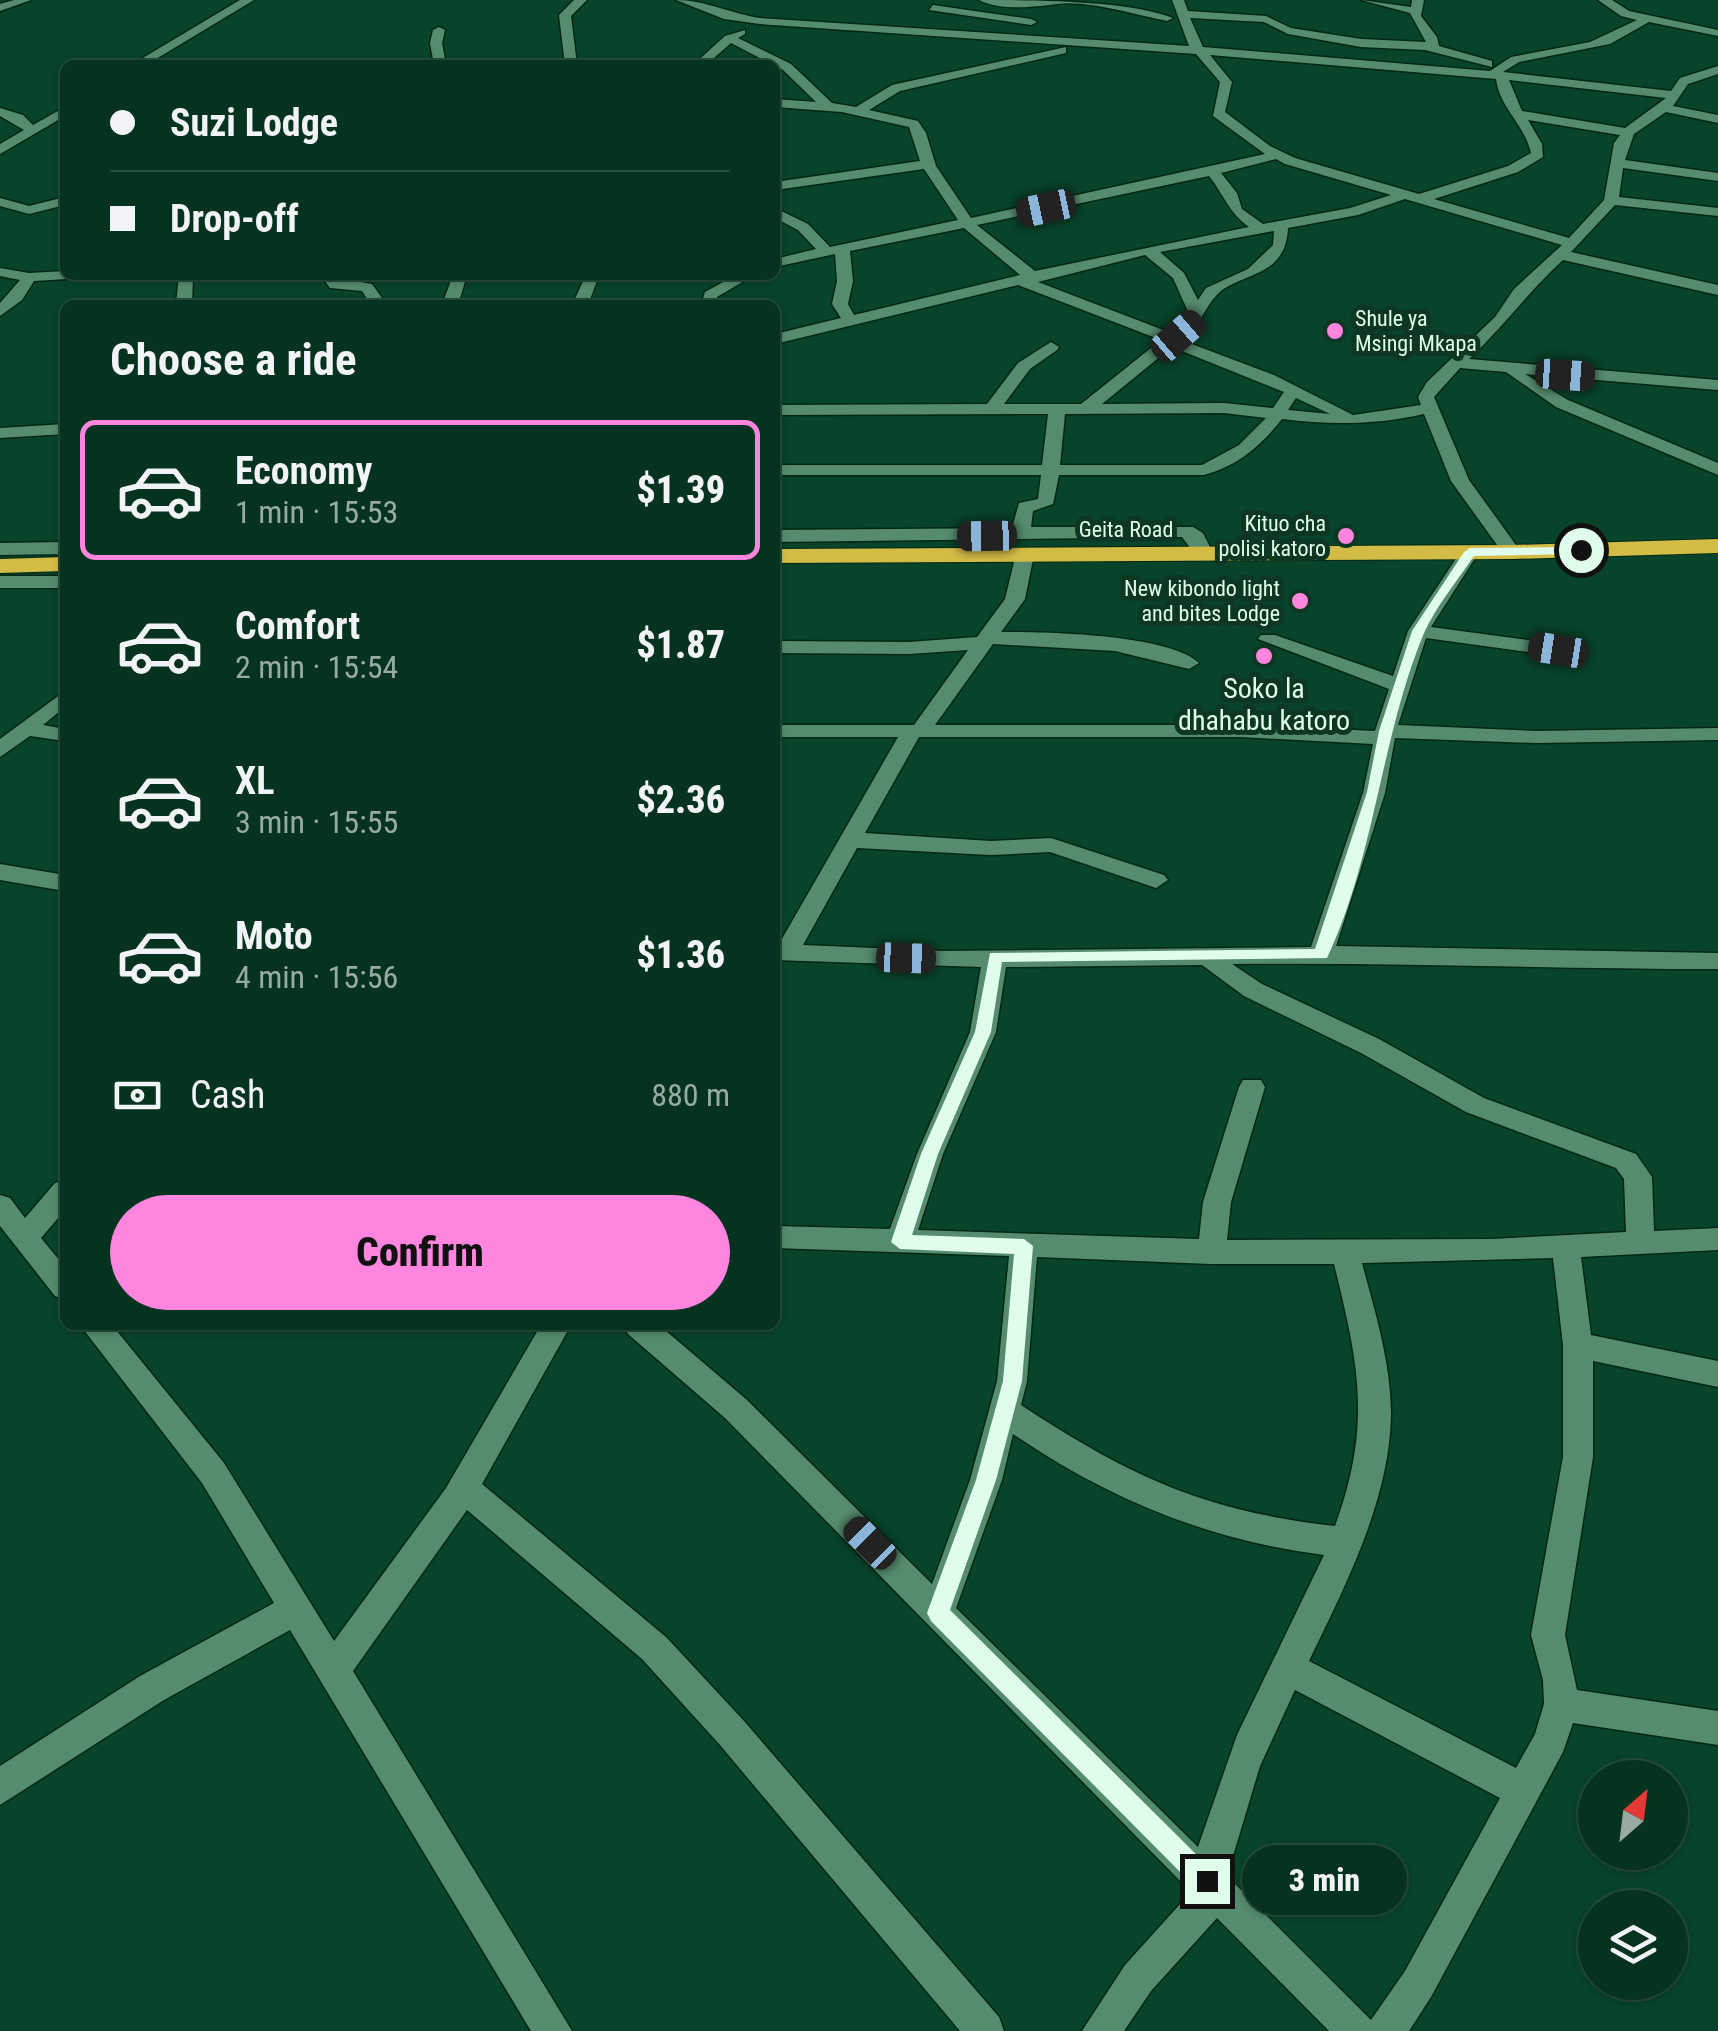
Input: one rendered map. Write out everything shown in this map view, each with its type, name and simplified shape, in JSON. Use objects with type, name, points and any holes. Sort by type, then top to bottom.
[{"type":"highway","name":"Geita Road","points":[[780,556],[1023,545],[1204,554],[1718,546]]},
{"type":"highway","points":[[0,566],[60,564]]},
{"type":"street","points":[[0,8],[26,0]]},
{"type":"street","points":[[222,0],[246,1]]},
{"type":"street","points":[[570,60],[565,15],[580,0]]},
{"type":"street","points":[[682,0],[708,5],[728,17],[764,21],[1498,73],[1674,95],[1718,85]]},
{"type":"street","points":[[908,30],[930,5],[946,0]]},
{"type":"street","points":[[985,0],[1046,5],[1056,0],[1266,19],[1288,31],[1433,48],[1498,73]]},
{"type":"street","points":[[1368,0],[1416,6],[1433,48]]},
{"type":"street","points":[[1604,0],[1618,12],[1718,32]]},
{"type":"street","points":[[146,60],[246,1]]},
{"type":"street","points":[[708,5],[704,20],[720,35],[772,60]]},
{"type":"street","points":[[930,5],[1114,37]]},
{"type":"street","points":[[859,111],[896,88],[1114,37],[1176,11]]},
{"type":"street","points":[[1176,11],[1198,51],[1226,82],[1218,113],[1278,155],[1571,242]]},
{"type":"street","points":[[1498,73],[1514,57],[1552,54],[1610,40],[1647,18]]},
{"type":"street","points":[[720,35],[764,21]]},
{"type":"street","points":[[439,30],[436,43],[439,60]]},
{"type":"street","points":[[706,60],[723,47],[720,35]]},
{"type":"street","points":[[780,64],[827,106]]},
{"type":"street","points":[[1512,552],[1460,481],[1449,446],[1426,398],[1433,385],[1501,320],[1520,292],[1611,200],[1628,132],[1674,95],[1718,70]]},
{"type":"street","points":[[780,337],[1148,250],[1281,228],[1492,177],[1535,158],[1538,149],[1504,96],[1498,73]]},
{"type":"street","points":[[1674,95],[1718,119]]},
{"type":"street","points":[[780,103],[827,106],[907,120],[918,127],[928,164],[968,223],[1029,279],[1293,390],[1354,420]]},
{"type":"street","points":[[0,112],[18,118],[33,131]]},
{"type":"street","points":[[0,150],[60,114]]},
{"type":"street","points":[[1515,114],[1628,132]]},
{"type":"street","points":[[780,262],[1214,172],[1278,155]]},
{"type":"street","points":[[1618,163],[1718,177]]},
{"type":"street","points":[[780,185],[928,164]]},
{"type":"street","points":[[1214,172],[1230,193],[1236,211],[1263,231]]},
{"type":"street","points":[[1611,200],[1718,212]]},
{"type":"street","points":[[0,202],[29,210],[60,203]]},
{"type":"street","points":[[780,215],[804,227],[834,251],[845,280],[840,304],[849,320]]},
{"type":"street","points":[[1084,409],[1172,340],[1198,316],[1211,292],[1253,272],[1280,246],[1281,228]]},
{"type":"street","points":[[1148,250],[1178,276],[1198,316]]},
{"type":"street","points":[[1558,254],[1718,290]]},
{"type":"street","points":[[0,272],[29,278],[60,275]]},
{"type":"street","points":[[0,311],[17,297],[29,278]]},
{"type":"street","points":[[331,280],[335,285],[367,287],[376,300]]},
{"type":"street","points":[[712,299],[739,280]]},
{"type":"street","points":[[992,409],[1024,366],[1051,347]]},
{"type":"street","points":[[1456,363],[1718,385]]},
{"type":"street","points":[[1509,370],[1556,402],[1681,450],[1718,470]]},
{"type":"street","points":[[780,470],[1204,470],[1241,454],[1278,414],[1293,390]]},
{"type":"street","points":[[780,410],[1224,408],[1354,420],[1429,408]]},
{"type":"street","points":[[780,950],[852,840],[916,731],[1015,600],[1023,545],[1022,511],[1047,500],[1057,409]]},
{"type":"street","points":[[0,433],[60,429]]},
{"type":"street","points":[[780,536],[1023,545]]},
{"type":"street","points":[[0,549],[60,548]]},
{"type":"street","points":[[1321,954],[1374,792],[1385,734],[1418,631],[1470,552]]},
{"type":"street","points":[[0,582],[60,582]]},
{"type":"street","points":[[1418,631],[1558,650]]},
{"type":"street","points":[[1268,639],[1400,686]]},
{"type":"street","points":[[780,647],[909,648],[986,641],[1097,641],[1126,644],[1188,662]]},
{"type":"street","points":[[9,735],[60,700]]},
{"type":"street","points":[[780,731],[1258,731],[1536,737],[1718,734]]},
{"type":"street","points":[[9,735],[60,735]]},
{"type":"street","points":[[852,840],[991,848],[1050,845],[1156,880]]},
{"type":"street","points":[[0,872],[60,881]]},
{"type":"street","points":[[780,953],[995,957],[1321,954],[1718,961]]},
{"type":"street","points":[[900,1242],[930,1154],[983,1032],[995,957]]},
{"type":"street","points":[[1209,957],[1253,990],[1289,1004],[1475,1105],[1626,1161],[1638,1177],[1640,1242]]},
{"type":"street","points":[[1211,1253],[1218,1202],[1252,1087]]},
{"type":"street","points":[[24,1237],[60,1197]]},
{"type":"street","points":[[0,1206],[60,1282]]},
{"type":"street","points":[[780,1236],[1211,1253],[1566,1247],[1718,1238]]},
{"type":"street","points":[[938,1613],[986,1480],[1004,1411],[1021,1306],[1024,1246]]},
{"type":"street","points":[[1386,2031],[1418,1984],[1551,1740],[1561,1704],[1560,1680],[1548,1635],[1578,1457],[1578,1345],[1566,1247]]},
{"type":"street","points":[[1101,2031],[1212,1886],[1236,1783],[1287,1668],[1331,1582],[1361,1497],[1376,1428],[1370,1364],[1345,1250]]},
{"type":"street","points":[[99,1330],[213,1473],[552,2031]]},
{"type":"street","points":[[333,1670],[463,1487],[553,1330]]},
{"type":"street","points":[[644,1330],[736,1409],[1356,2031]]},
{"type":"street","points":[[1578,1345],[1718,1374]]},
{"type":"street","points":[[1004,1411],[1093,1470],[1155,1498],[1226,1523],[1292,1538],[1345,1542]]},
{"type":"street","points":[[463,1487],[654,1648],[732,1733],[985,2031]]},
{"type":"street","points":[[0,1787],[152,1688],[296,1609]]},
{"type":"street","points":[[1287,1668],[1522,1790]]},
{"type":"street","points":[[1561,1704],[1718,1728]]},
{"type":"place","name":"Shule ya Msingi Mkapa","points":[[1335,331]]},
{"type":"place","name":"Kituo cha polisi katoro","points":[[1346,536]]},
{"type":"place","name":"New kibondo light and bites Lodge","points":[[1300,601]]},
{"type":"place","name":"Soko la dhahabu katoro","points":[[1264,656]]},
{"type":"route","points":[[1207,1881],[938,1613],[986,1480],[1012,1381],[1024,1246],[900,1242],[930,1154],[983,1032],[995,957],[1321,954],[1374,792],[1386,731],[1418,631],[1470,552],[1581,550]]}]
